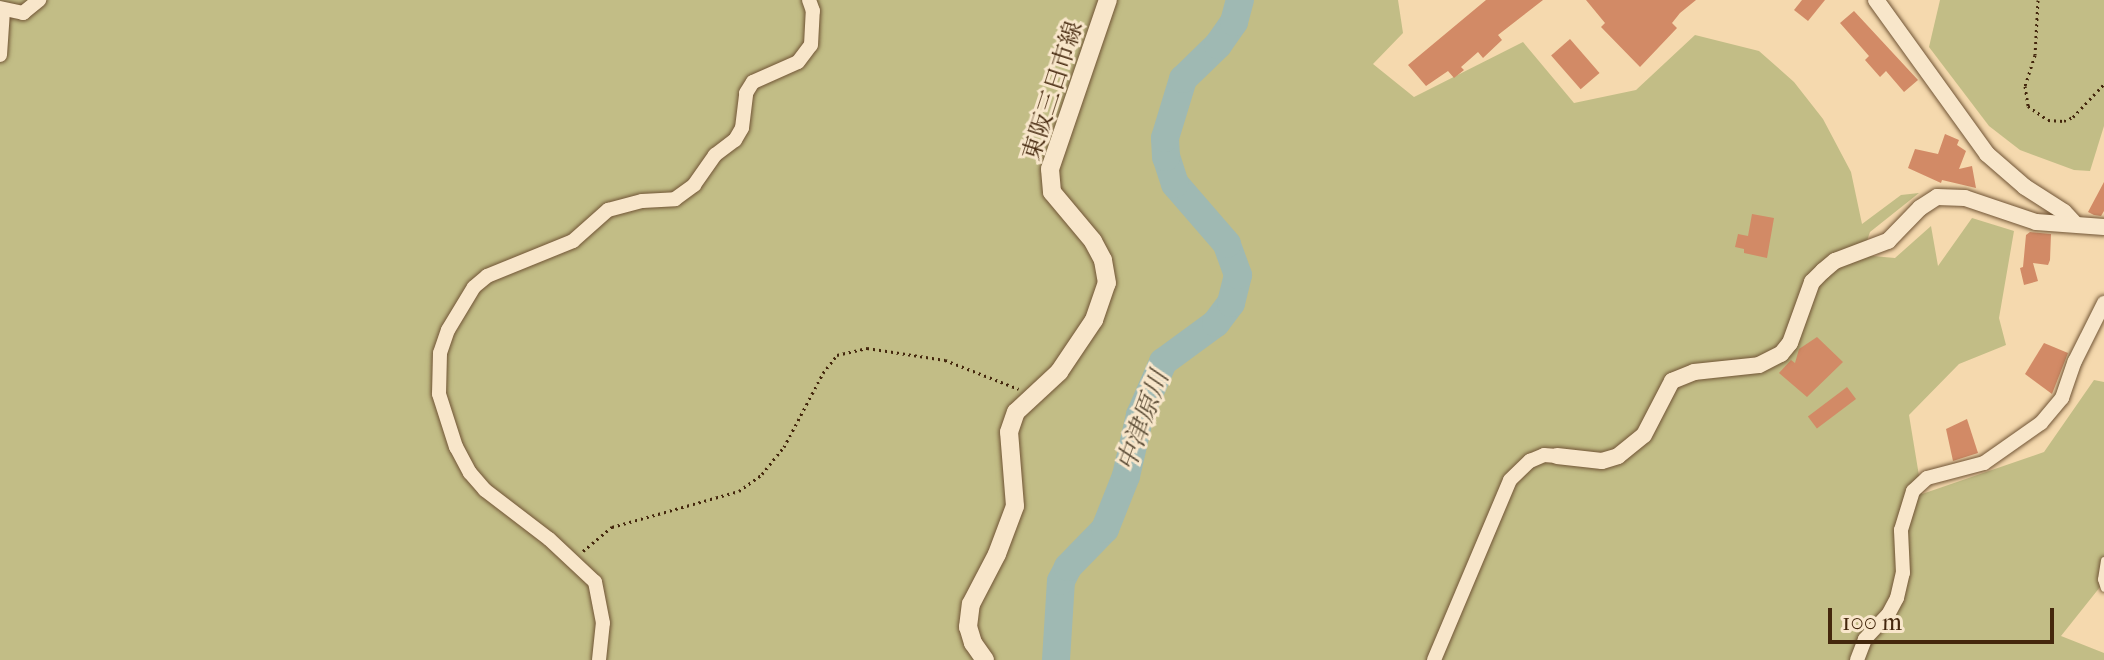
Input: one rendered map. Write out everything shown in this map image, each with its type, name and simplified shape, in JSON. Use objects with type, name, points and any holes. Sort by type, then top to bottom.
[{"type":"main road","name":"東阪三日市線","points":[[985,660],[973,643],[968,627],[971,604],[997,554],[1015,506],[1009,432],[1016,412],[1059,372],[1085,333],[1107,283],[1103,260],[1093,241],[1052,192],[1050,169],[1108,0]]},
{"type":"street","points":[[0,55],[2,10],[23,13],[39,0]]},
{"type":"street","points":[[599,660],[603,623],[600,592],[595,582],[485,490],[456,447],[439,394],[440,353],[448,330],[474,287],[487,276],[573,241],[608,210],[642,201],[675,199],[694,185],[715,155],[735,140],[742,128],[746,93],[753,82],[798,62],[811,45],[814,20],[809,0]]},
{"type":"street","points":[[1876,0],[1987,154],[2025,187],[2064,212],[2075,224]]},
{"type":"street","points":[[1434,660],[1510,480],[1530,461],[1544,455],[1602,461],[1618,456],[1644,435],[1672,381],[1694,372],[1759,365],[1781,354],[1790,343],[1812,282],[1835,261],[1888,241],[1920,208],[1937,197],[1965,198],[2036,222],[2104,227]]},
{"type":"street","points":[[1857,660],[1865,639],[1889,613],[1897,598],[1903,573],[1901,530],[1913,491],[1927,478],[1984,463],[2047,417],[2062,398],[2075,361],[2104,303]]},
{"type":"lane","points":[[2104,560],[2101,579],[2104,588]]},
{"type":"path","points":[[2038,0],[2035,55],[2025,86],[2028,106],[2048,120],[2064,121],[2073,117],[2104,84]]},
{"type":"path","points":[[571,560],[612,527],[739,491],[762,474],[784,447],[823,373],[837,355],[867,348],[945,360],[1033,395]]},
{"type":"shaded area","points":[[0,0],[1398,0],[1403,33],[1373,64],[1414,97],[1523,42],[1574,103],[1636,90],[1695,35],[1759,51],[1794,82],[1823,119],[1851,172],[1862,224],[1901,195],[1919,193],[1870,232],[1862,255],[1895,258],[1931,226],[1938,266],[1972,218],[2014,231],[1999,318],[2006,345],[1959,364],[1909,415],[1922,494],[2044,452],[2094,380],[2104,382],[2104,582],[2061,636],[2104,653],[2104,660],[0,660]]},
{"type":"shaded area","points":[[1940,0],[2104,0],[2104,126],[2090,171],[2074,170],[2020,150],[1989,126],[1929,47]]},
{"type":"building","points":[[1486,0],[1543,0],[1498,35],[1502,40],[1483,58],[1478,52],[1454,78],[1448,71],[1426,86],[1408,65]]},
{"type":"building","points":[[1586,0],[1696,0],[1680,13],[1672,23],[1677,28],[1640,67],[1601,27],[1605,23]]},
{"type":"building","points":[[1802,0],[1825,0],[1808,21],[1794,10]]},
{"type":"building","points":[[1854,11],[1918,80],[1904,92],[1886,71],[1880,77],[1865,60],[1869,56],[1840,23]]},
{"type":"building","points":[[1570,39],[1600,73],[1581,89],[1551,55]]},
{"type":"building","points":[[1945,134],[1959,140],[1957,145],[1966,151],[1959,169],[1972,166],[1976,188],[1942,180],[1941,183],[1908,168],[1915,149],[1938,154]]},
{"type":"building","points":[[2104,182],[2104,211],[2101,216],[2094,215],[2088,212]]},
{"type":"building","points":[[1752,214],[1774,218],[1767,258],[1744,253],[1744,249],[1735,247],[1738,234],[1748,236]]},
{"type":"building","points":[[2030,232],[2051,234],[2050,260],[2048,265],[2033,263],[2038,281],[2024,285],[2020,268],[2023,267],[2026,235]]},
{"type":"building","points":[[1817,337],[1843,362],[1807,397],[1779,373],[1791,360],[1795,363],[1799,349]]},
{"type":"building","points":[[2044,343],[2068,353],[2052,394],[2025,374]]},
{"type":"building","points":[[1847,387],[1856,399],[1817,428],[1808,416]]},
{"type":"building","points":[[1967,419],[1978,453],[1953,461],[1946,429]]},
{"type":"waterway","name":"中津原川","points":[[1056,660],[1061,581],[1068,567],[1105,529],[1126,476],[1140,415],[1163,362],[1216,323],[1231,303],[1238,275],[1227,244],[1175,184],[1166,157],[1165,138],[1183,79],[1218,45],[1234,22],[1240,0]]}]
